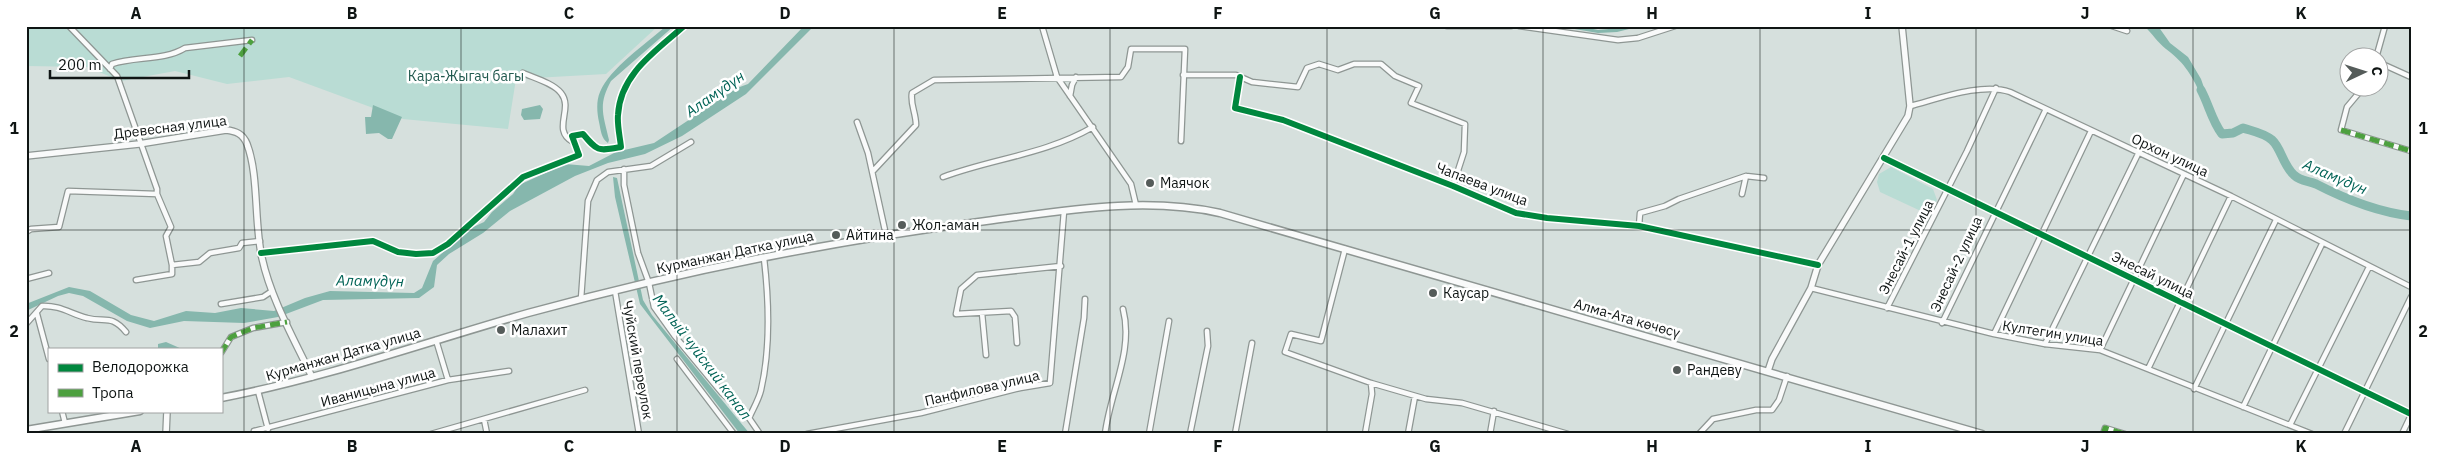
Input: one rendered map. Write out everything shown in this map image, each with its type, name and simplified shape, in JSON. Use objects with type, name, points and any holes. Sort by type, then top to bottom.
[{"type":"main road","name":"Курманжан Датка улица","points":[[222,398],[312,377],[436,340],[632,286],[886,235],[1064,211],[1136,205],[1197,208],[1265,226]]},
{"type":"main road","name":"Алма-Ата көчөсү","points":[[1265,226],[1982,434]]},
{"type":"main road","points":[[26,430],[134,412]]},
{"type":"street","points":[[69,26],[117,76],[139,144],[171,227],[166,236],[172,274],[136,280]]},
{"type":"street","points":[[261,253],[373,241],[398,252],[416,254],[433,252],[448,244],[523,177],[579,155],[572,136],[583,134],[595,148],[601,150],[621,147],[618,114],[628,80],[638,66],[684,26]]},
{"type":"street","points":[[1042,26],[1057,76],[1131,184],[1136,205]]},
{"type":"street","points":[[1447,26],[1511,26]]},
{"type":"street","points":[[1519,26],[1618,40],[1638,38],[1675,26]]},
{"type":"street","points":[[1768,371],[1772,359],[1811,288],[1818,264],[1908,116],[1910,106],[1902,26]]},
{"type":"street","points":[[2112,26],[2127,31]]},
{"type":"street","points":[[2379,48],[2385,26]]},
{"type":"street","points":[[110,69],[112,64],[122,60],[177,54],[186,48],[252,40]]},
{"type":"street","points":[[873,171],[916,125],[910,100],[912,92],[934,80],[1035,79],[1057,76],[1121,77],[1128,68],[1131,49],[1185,48],[1181,141]]},
{"type":"street","points":[[1183,75],[1236,75],[1252,82],[1298,87],[1307,68],[1319,64],[1338,70],[1354,64],[1381,64],[1395,76],[1419,86],[1411,103],[1465,124],[1464,152],[1453,186]]},
{"type":"street","points":[[2390,68],[2411,77]]},
{"type":"street","points":[[522,73],[556,88],[561,93],[566,109],[562,130],[566,139],[573,142]]},
{"type":"street","points":[[1070,96],[1076,77]]},
{"type":"street","name":"Чапаева улица","points":[[1240,77],[1235,108],[1283,120],[1453,186],[1516,213],[1547,218],[1639,226],[1818,264]]},
{"type":"street","name":"Орхон улица","points":[[1910,106],[1977,90],[1996,88],[2010,92],[2138,154],[2231,196],[2322,244],[2411,287]]},
{"type":"street","name":"Энесай-1 улица","points":[[1887,308],[1996,88]]},
{"type":"street","points":[[2355,98],[2348,107],[2341,130],[2411,151]]},
{"type":"street","name":"Энесай-2 улица","points":[[1942,323],[2046,108]]},
{"type":"street","points":[[857,122],[873,171],[886,235]]},
{"type":"street","points":[[943,177],[965,168],[1052,147],[1093,127]]},
{"type":"street","name":"Древесная улица","points":[[26,156],[139,144],[235,130],[242,136],[249,154],[261,253],[274,294],[312,377]]},
{"type":"street","points":[[1994,334],[2092,131]]},
{"type":"street","points":[[582,299],[588,201],[597,180],[608,172],[651,166],[691,142]]},
{"type":"street","points":[[2045,344],[2138,154]]},
{"type":"street","name":"Энесай улица","points":[[1884,158],[2411,414]]},
{"type":"street","points":[[624,169],[624,185],[638,253],[649,283],[654,307],[674,336],[722,393],[749,418],[760,434]]},
{"type":"street","points":[[2100,350],[2184,174]]},
{"type":"street","points":[[1742,194],[1746,176]]},
{"type":"street","points":[[1639,226],[1640,213],[1666,206],[1680,199],[1746,176],[1764,178]]},
{"type":"street","points":[[26,232],[31,228],[59,227],[68,191],[157,192]]},
{"type":"street","points":[[2148,369],[2231,196]]},
{"type":"street","name":"Панфилова улица","points":[[807,434],[921,414],[1020,388],[1050,383],[1064,211]]},
{"type":"street","points":[[2194,389],[2276,220]]},
{"type":"street","points":[[172,265],[199,262],[210,253],[239,248],[242,243],[260,241]]},
{"type":"street","points":[[2243,407],[2322,244]]},
{"type":"street","points":[[1345,249],[1321,341],[1291,334],[1285,352],[1371,383],[1415,396],[1433,401],[1456,401],[1568,434]]},
{"type":"street","points":[[749,418],[761,391],[767,334],[769,295],[764,258]]},
{"type":"street","points":[[1017,343],[1015,317],[1011,311],[956,314],[961,289],[977,275],[1061,266]]},
{"type":"street","points":[[2290,426],[2369,267]]},
{"type":"street","points":[[26,280],[49,273]]},
{"type":"street","name":"Култегин улица","points":[[1811,288],[1942,323],[2045,344],[2100,350],[2194,389],[2312,434]]},
{"type":"street","name":"Чуйский переулок","points":[[614,291],[638,434]]},
{"type":"street","points":[[221,304],[274,294]]},
{"type":"street","points":[[2344,434],[2411,297]]},
{"type":"street","points":[[1065,434],[1084,318],[1085,299]]},
{"type":"street","points":[[26,324],[37,314],[42,306],[54,306],[89,319],[104,319],[119,324],[126,332]]},
{"type":"street","points":[[1106,434],[1108,408],[1117,389],[1128,329],[1123,309]]},
{"type":"street","points":[[982,313],[986,355]]},
{"type":"street","points":[[37,314],[48,355]]},
{"type":"street","points":[[222,351],[231,337],[253,328],[286,321]]},
{"type":"street","points":[[1149,434],[1169,321]]},
{"type":"street","points":[[1190,434],[1208,346],[1207,330]]},
{"type":"street","points":[[436,340],[448,380]]},
{"type":"street","points":[[1235,434],[1252,342]]},
{"type":"street","points":[[676,359],[734,434]]},
{"type":"street","name":"Иваницына улица","points":[[254,431],[268,429],[448,380],[509,371]]},
{"type":"street","points":[[1699,434],[1714,418],[1756,410],[1772,410],[1779,400],[1787,376]]},
{"type":"street","points":[[1365,434],[1372,394],[1371,383]]},
{"type":"street","points":[[430,434],[586,390]]},
{"type":"street","points":[[258,391],[268,429]]},
{"type":"street","points":[[1408,434],[1415,396]]},
{"type":"street","points":[[1490,434],[1494,411]]},
{"type":"street","points":[[62,412],[66,423]]},
{"type":"street","points":[[166,434],[167,412]]},
{"type":"street","points":[[2402,434],[2411,414]]},
{"type":"street","points":[[484,419],[487,434]]},
{"type":"street","points":[[2103,434],[2105,428],[2125,434]]},
{"type":"green space","name":"Кара-Жыгач багы","points":[[26,26],[658,26],[606,74],[516,79],[508,129],[403,119],[289,77],[227,84],[175,71],[121,81],[87,67],[26,66]]},
{"type":"green space","points":[[1891,167],[1933,189],[1937,200],[1933,208],[1923,212],[1880,192],[1877,182],[1879,174]]},
{"type":"shaded area","points":[[666,26],[674,26],[611,81],[607,89],[603,110],[608,143],[603,137],[598,118],[597,103],[600,92],[620,65]]},
{"type":"shaded area","points":[[804,26],[814,26],[746,94],[682,136],[645,154],[608,163],[575,176],[510,211],[483,233],[449,254],[437,265],[434,287],[419,298],[323,300],[278,317],[244,323],[184,321],[150,328],[127,321],[83,296],[69,293],[26,311],[26,304],[69,287],[90,291],[131,315],[154,321],[186,311],[215,313],[241,308],[274,311],[305,298],[330,291],[414,293],[422,288],[433,261],[471,228],[484,222],[492,212],[513,194],[519,185],[565,164],[589,166],[616,152],[654,143],[737,88],[748,84]]},
{"type":"shaded area","points":[[1557,26],[1579,26],[1598,30],[1641,26],[1617,32],[1598,33]]},
{"type":"shaded area","points":[[2144,26],[2158,26],[2170,43],[2188,57],[2201,79],[2208,99],[2203,99],[2184,65],[2160,44]]},
{"type":"shaded area","points":[[373,105],[402,117],[392,139],[388,139],[379,133],[366,134],[365,117],[371,117]]},
{"type":"shaded area","points":[[540,105],[543,109],[540,119],[524,120],[521,115],[522,109]]},
{"type":"shaded area","points":[[613,177],[617,178],[643,300],[652,315],[750,434],[740,434],[640,304],[615,197]]},
{"type":"shaded area","points":[[166,342],[180,348],[158,348],[158,344]]},
{"type":"waterway","name":"Аламүдүн","points":[[2201,90],[2222,134],[2233,133],[2243,128],[2262,134],[2275,143],[2290,171],[2299,179],[2316,184],[2362,204],[2411,216]]},
{"type":"marked path","points":[[240,56],[252,40]]},
{"type":"marked path","points":[[2341,130],[2411,151]]},
{"type":"marked path","points":[[222,351],[231,337],[253,328],[287,322]]},
{"type":"marked path","points":[[2103,434],[2105,428],[2125,434]]},
{"type":"cycle path","points":[[261,253],[373,241],[398,252],[433,253],[448,244],[523,177],[579,155],[572,136],[583,134],[599,149],[621,147],[618,115],[620,100],[625,87],[641,64],[684,26]]},
{"type":"cycle path","points":[[1240,77],[1235,108],[1283,120],[1453,186],[1516,213],[1547,218],[1639,226],[1818,265]]},
{"type":"cycle path","points":[[1884,158],[2411,414]]},
{"type":"place","name":"Маячок","points":[[1150,183]]},
{"type":"place","name":"Жол-аман","points":[[902,225]]},
{"type":"place","name":"Айтина","points":[[836,235]]},
{"type":"place","name":"Каусар","points":[[1433,293]]},
{"type":"place","name":"Малахит","points":[[501,330]]},
{"type":"place","name":"Рандеву","points":[[1677,370]]},
{"type":"water label","name":"Малый чуйский канал","points":[[702,357]]}]
